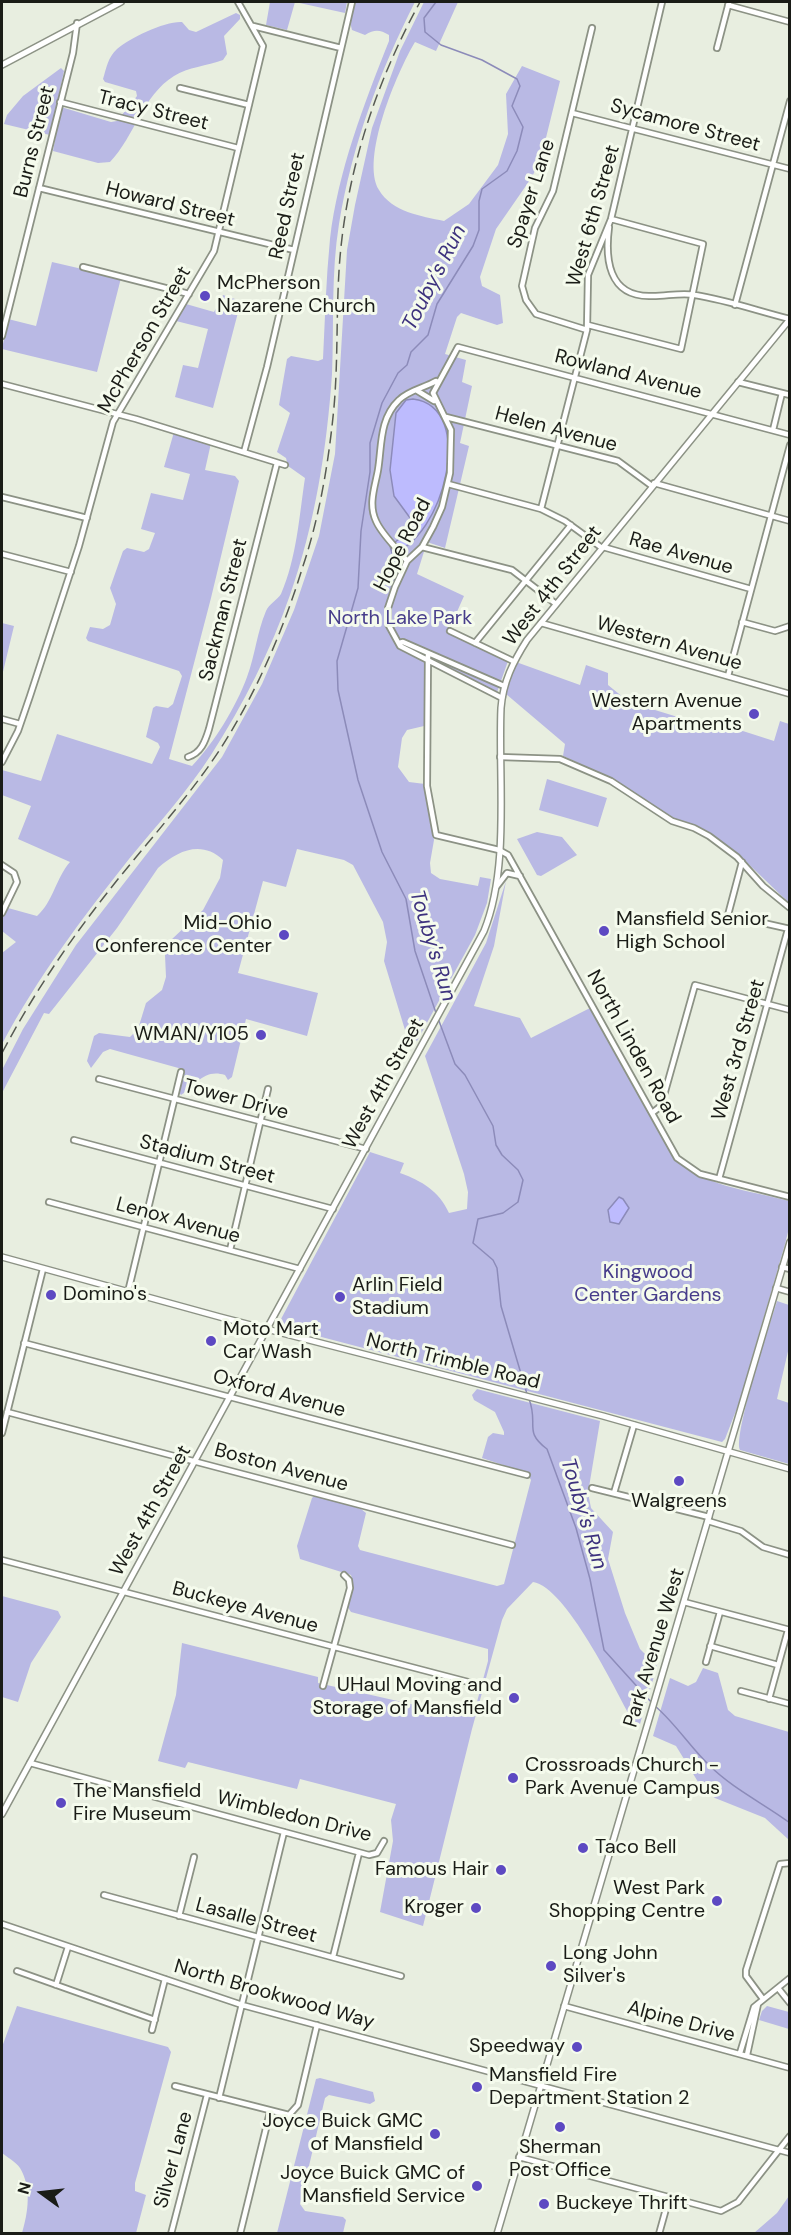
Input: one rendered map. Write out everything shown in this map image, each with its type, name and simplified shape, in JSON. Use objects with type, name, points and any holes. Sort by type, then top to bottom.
[{"type":"main road","points":[[2,65],[77,23],[122,2]]},
{"type":"main road","name":"West 4th Street","points":[[2,1814],[484,931],[497,887],[502,698],[512,664],[556,604],[789,319]]},
{"type":"main road","name":"Park Avenue West","points":[[497,2234],[789,1242]]},
{"type":"main road","name":"North Trimble Road","points":[[2,1257],[170,1304],[560,1405],[789,1469]]},
{"type":"street","name":"McPherson Street","points":[[2,762],[20,724],[71,572],[117,414],[214,251],[263,46],[254,26],[238,2]]},
{"type":"street","name":"Reed Street","points":[[244,452],[267,367],[352,2]]},
{"type":"street","name":"West 6th Street","points":[[541,509],[587,328],[588,275],[596,250],[610,222],[662,2]]},
{"type":"street","points":[[717,48],[728,3],[789,22]]},
{"type":"street","name":"Burns Street","points":[[2,336],[75,44],[77,23]]},
{"type":"street","points":[[254,26],[340,48]]},
{"type":"street","name":"Spayer Lane","points":[[592,28],[552,196],[535,228],[522,286],[526,300],[536,314],[681,349],[694,294]]},
{"type":"street","points":[[180,88],[249,105]]},
{"type":"street","points":[[735,305],[774,165],[789,101]]},
{"type":"street","name":"Tracy Street","points":[[60,102],[238,148]]},
{"type":"street","name":"Sycamore Street","points":[[572,113],[634,127],[789,169]]},
{"type":"street","name":"Howard Street","points":[[39,188],[294,250]]},
{"type":"street","points":[[694,294],[704,246],[700,243],[610,222],[606,255],[612,275],[619,284],[644,296],[694,294],[789,319]]},
{"type":"street","points":[[83,267],[189,294]]},
{"type":"street","name":"Rowland Avenue","points":[[438,380],[453,360],[458,347],[712,412],[789,435]]},
{"type":"street","points":[[407,561],[377,523],[372,508],[380,439],[392,409],[400,399],[438,380]]},
{"type":"street","points":[[438,380],[433,393],[435,401],[446,417]]},
{"type":"street","points":[[738,382],[789,395]]},
{"type":"street","points":[[2,384],[117,414],[285,465]]},
{"type":"street","points":[[416,390],[435,401]]},
{"type":"street","points":[[773,430],[782,393]]},
{"type":"street","name":"Helen Avenue","points":[[446,417],[618,461],[653,484],[789,521]]},
{"type":"street","name":"Hope Road","points":[[399,642],[390,629],[387,616],[394,587],[407,561],[422,547],[437,518],[448,484],[452,446],[446,417]]},
{"type":"street","points":[[728,676],[789,445]]},
{"type":"street","name":"Sackman Street","points":[[188,757],[195,755],[202,747],[209,729],[277,463]]},
{"type":"street","name":"Rae Avenue","points":[[448,484],[541,509],[571,525],[602,547],[751,589]]},
{"type":"street","points":[[2,497],[87,518]]},
{"type":"street","points":[[475,643],[571,525]]},
{"type":"street","points":[[422,547],[512,570],[556,604]]},
{"type":"street","points":[[2,555],[71,572]]},
{"type":"street","points":[[742,622],[775,631],[789,626]]},
{"type":"street","name":"Western Avenue","points":[[541,623],[789,694]]},
{"type":"street","points":[[450,631],[512,664]]},
{"type":"street","points":[[399,642],[504,686]]},
{"type":"street","points":[[399,642],[400,646],[502,698]]},
{"type":"street","points":[[428,654],[427,786],[435,833],[439,836],[499,850]]},
{"type":"street","points":[[2,719],[20,724]]},
{"type":"street","points":[[500,757],[551,758],[572,764],[618,785],[672,820],[700,831],[742,862],[763,886],[789,908]]},
{"type":"street","name":"North Linden Road","points":[[499,850],[508,855],[652,1113],[683,1164],[695,1172],[789,1197]]},
{"type":"street","points":[[742,862],[728,915],[789,929]]},
{"type":"street","points":[[2,865],[14,873],[17,882],[2,913]]},
{"type":"street","points":[[497,887],[507,873],[520,876]]},
{"type":"street","name":"West 3rd Street","points":[[719,1179],[789,929]]},
{"type":"street","points":[[652,1113],[661,1106],[695,985],[789,1010]]},
{"type":"street","points":[[128,1292],[182,1071]]},
{"type":"street","name":"Tower Drive","points":[[99,1079],[366,1149]]},
{"type":"street","points":[[230,1250],[268,1089]]},
{"type":"street","name":"Stadium Street","points":[[74,1140],[333,1209]]},
{"type":"street","name":"Lenox Avenue","points":[[49,1202],[300,1269]]},
{"type":"street","points":[[783,1267],[789,1269]]},
{"type":"street","points":[[2,1433],[43,1269]]},
{"type":"street","points":[[776,1288],[789,1292]]},
{"type":"street","name":"Oxford Avenue","points":[[24,1343],[527,1475]]},
{"type":"street","name":"Boston Avenue","points":[[7,1412],[512,1545]]},
{"type":"street","points":[[614,1493],[634,1425]]},
{"type":"street","points":[[592,1488],[709,1519],[741,1532],[763,1547],[789,1555]]},
{"type":"street","name":"Buckeye Avenue","points":[[2,1560],[480,1685]]},
{"type":"street","points":[[323,1686],[350,1588],[349,1580],[344,1575]]},
{"type":"street","points":[[684,1602],[789,1630],[769,1699]]},
{"type":"street","points":[[706,1662],[720,1612]]},
{"type":"street","points":[[710,1646],[778,1665]]},
{"type":"street","points":[[741,1691],[789,1704]]},
{"type":"street","name":"Wimbledon Drive","points":[[30,1763],[359,1853],[373,1855],[377,1853],[384,1841]]},
{"type":"street","name":"Silver Lane","points":[[219,2098],[284,1832]]},
{"type":"street","points":[[333,1958],[359,1853]]},
{"type":"street","points":[[179,1916],[194,1857]]},
{"type":"street","points":[[763,1999],[746,1976],[746,1970],[780,1864],[789,1863]]},
{"type":"street","name":"Lasalle Street","points":[[104,1895],[401,1976]]},
{"type":"street","name":"North Brookwood Way","points":[[2,1924],[242,2005],[789,2153]]},
{"type":"street","points":[[56,1985],[68,1947]]},
{"type":"street","points":[[17,1971],[155,2020]]},
{"type":"street","points":[[740,2053],[750,2014],[763,1999],[789,1978]]},
{"type":"street","points":[[152,2030],[165,1979]]},
{"type":"street","points":[[778,1988],[789,2002]]},
{"type":"street","points":[[747,2055],[758,2004]]},
{"type":"street","name":"Alpine Drive","points":[[564,2006],[789,2068]]},
{"type":"street","points":[[175,2086],[289,2115],[296,2109],[317,2025]]},
{"type":"street","name":"Silver Lane","points":[[171,2234],[207,2095]]},
{"type":"street","points":[[240,2234],[270,2112]]},
{"type":"street","points":[[519,2157],[715,2210],[730,2208],[744,2196],[789,2136]]},
{"type":"street","points":[[659,2234],[669,2198]]},
{"type":"green space","points":[[270,2],[295,2],[287,30],[266,25]]},
{"type":"green space","points":[[295,2],[347,2],[345,13]]},
{"type":"green space","points":[[354,2],[415,2],[368,110],[351,166],[339,224],[335,261],[332,374],[327,430],[313,513],[290,595],[255,677],[211,755],[78,926],[30,995],[2,1044],[2,953],[16,942],[2,931],[2,919],[8,908],[37,916],[47,904],[70,862],[18,839],[31,806],[2,795],[2,770],[41,781],[57,734],[152,764],[160,747],[158,743],[146,737],[153,708],[156,706],[168,708],[173,704],[182,676],[179,671],[88,641],[86,638],[90,627],[103,629],[110,625],[116,604],[110,588],[123,551],[127,548],[144,552],[149,549],[155,533],[141,529],[151,493],[183,500],[190,474],[164,467],[174,432],[211,443],[205,470],[235,476],[239,481],[169,759],[192,766],[224,724],[247,677],[266,611],[281,594],[291,566],[305,478],[288,466],[286,458],[277,452],[290,413],[279,405],[287,359],[291,356],[318,361],[323,359],[330,239],[339,188],[353,138],[389,41],[389,35],[380,31],[365,35],[352,30],[350,22]]},
{"type":"green space","name":"North Lake Park","points":[[424,2],[458,2],[436,51],[415,42],[399,73],[383,116],[377,137],[374,176],[379,190],[399,208],[444,221],[469,204],[498,165],[508,134],[506,94],[522,66],[560,81],[541,158],[532,177],[496,229],[480,277],[482,286],[500,295],[503,323],[497,325],[461,313],[457,317],[445,354],[466,360],[462,382],[472,386],[460,443],[469,446],[445,548],[427,542],[417,574],[464,596],[448,632],[508,661],[495,698],[425,661],[424,726],[407,730],[402,738],[398,767],[409,782],[425,784],[434,840],[430,863],[431,873],[440,879],[478,886],[480,877],[491,879],[487,903],[475,935],[417,1041],[405,1030],[384,961],[387,942],[383,922],[353,865],[344,860],[297,849],[286,887],[263,881],[238,973],[318,993],[307,1036],[246,1019],[232,1077],[228,1080],[225,1075],[211,1074],[200,1079],[181,1095],[179,1092],[182,1069],[110,1049],[103,1052],[91,1068],[87,1061],[94,1036],[99,1033],[130,1037],[138,1029],[146,1003],[162,990],[166,977],[165,955],[171,940],[203,910],[220,878],[223,860],[215,854],[198,849],[182,852],[158,868],[117,928],[49,1014],[44,1013],[2,1093],[2,1070],[23,1029],[76,945],[222,757],[262,684],[294,610],[319,536],[335,454],[347,250],[355,205],[372,128],[400,51]]},
{"type":"green space","points":[[236,13],[240,15],[240,19],[224,36],[227,54],[223,60],[185,71],[163,84],[146,105],[119,152],[110,162],[98,163],[53,151],[61,107],[111,122],[117,121],[137,96],[136,91],[105,82],[103,79],[109,59],[117,49],[139,35],[166,24],[182,22],[189,30],[196,32]]},
{"type":"green space","points":[[61,68],[64,71],[50,135],[4,124],[7,115],[23,96]]},
{"type":"green space","points":[[52,262],[121,278],[97,372],[2,349],[8,319],[36,326]]},
{"type":"green space","points":[[223,295],[241,301],[213,408],[175,397],[183,365],[198,368],[208,329],[176,321],[186,304],[214,312]]},
{"type":"green space","points":[[2,623],[14,626],[2,676]]},
{"type":"green space","points":[[516,662],[580,685],[586,665],[608,673],[608,685],[629,702],[707,726],[721,724],[774,741],[780,721],[789,724],[789,903],[736,852],[703,829],[673,818],[613,779],[563,756],[565,744],[506,694]]},
{"type":"green space","points":[[547,779],[607,798],[598,827],[539,810]]},
{"type":"green space","points":[[537,832],[562,837],[577,855],[541,876],[537,875],[517,839]]},
{"type":"green space","name":"Kingwood Center Gardens","points":[[506,881],[494,946],[474,1006],[520,1018],[531,1038],[590,1008],[671,1154],[681,1165],[709,1180],[789,1201],[789,1228],[785,1244],[739,1403],[722,1442],[291,1329],[284,1325],[281,1319],[370,1152],[404,1163],[400,1173],[429,1188],[445,1205],[449,1213],[467,1209],[468,1192],[464,1174],[425,1056],[486,943]]},
{"type":"green space","points":[[777,1301],[789,1305],[789,1347],[777,1399],[789,1403],[789,1464],[740,1450],[739,1440],[760,1354]]},
{"type":"green space","points":[[477,1389],[600,1421],[588,1493],[591,1508],[613,1532],[608,1559],[625,1613],[640,1649],[657,1666],[640,1724],[632,1720],[602,1664],[574,1620],[560,1601],[546,1588],[533,1582],[507,1609],[472,1729],[423,1926],[380,1912],[393,1841],[391,1820],[396,1804],[300,1779],[297,1789],[188,1762],[185,1768],[158,1761],[176,1695],[182,1643],[318,1677],[318,1683],[433,1709],[444,1707],[474,1713],[488,1661],[488,1649],[351,1612],[347,1606],[353,1582],[351,1575],[300,1559],[297,1546],[312,1498],[315,1495],[361,1509],[366,1513],[358,1546],[360,1550],[497,1586],[504,1584],[531,1480],[527,1473],[482,1458],[488,1437],[493,1433],[504,1435],[504,1432],[495,1412],[474,1400],[472,1395]]},
{"type":"green space","points":[[2,1596],[58,1611],[61,1617],[31,1663],[18,1702],[2,1697]]},
{"type":"green space","points":[[703,1668],[718,1673],[728,1710],[735,1716],[789,1732],[789,1840],[765,1818],[715,1798],[703,1790],[676,1746],[653,1736],[670,1678],[688,1686],[696,1682]]},
{"type":"green space","points":[[17,2006],[168,2047],[171,2052],[135,2183],[135,2191],[146,2195],[136,2233],[22,2233],[27,2209],[24,2176],[18,2166],[2,2153],[2,2047]]},
{"type":"green space","points":[[767,2006],[789,2012],[789,2029],[759,2020],[762,2011]]},
{"type":"green space","points":[[320,2078],[373,2092],[375,2101],[370,2104],[329,2095],[325,2098],[300,2204],[305,2211],[343,2217],[346,2220],[343,2233],[277,2233],[316,2079]]},
{"type":"green space","points":[[789,2196],[789,2233],[754,2233],[777,2213]]},
{"type":"shaded area","points":[[413,399],[433,407],[444,425],[448,448],[446,474],[438,501],[426,525],[410,543],[392,553],[390,546],[416,526],[394,496],[390,470],[396,413],[406,400]]},
{"type":"shaded area","points":[[619,1197],[629,1208],[619,1224],[610,1222],[608,1210]]},
{"type":"waterway","name":"Touby's Run","points":[[436,2],[424,18],[425,32],[441,45],[482,60],[517,79],[520,86],[512,106],[523,127],[517,151],[507,171],[482,189],[479,201],[479,230],[473,246],[437,304],[428,335],[411,352],[407,365],[398,373],[382,403],[370,443],[370,472],[361,531],[358,588],[337,661],[338,690],[358,780],[382,852],[406,899],[415,951],[436,1013]]},
{"type":"waterway","name":"Touby's Run","points":[[439,1021],[455,1064],[465,1075],[493,1126],[496,1145],[502,1155],[518,1170],[523,1180],[518,1202],[503,1213],[478,1219],[473,1243],[493,1260],[497,1268],[501,1306],[527,1394]]},
{"type":"waterway","name":"Touby's Run","points":[[529,1399],[533,1415],[533,1432],[547,1449],[576,1528],[590,1579],[604,1650],[652,1703]]},
{"type":"waterway","name":"Touby's Run","points":[[655,1706],[718,1774],[790,1823]]},
{"type":"railway","points":[[2,1053],[73,938],[191,790],[219,751],[257,685],[277,638],[309,547],[326,467],[335,386],[340,259],[353,176],[380,87],[420,2]]},
{"type":"place","name":"McPherson Nazarene Church","points":[[205,296]]},
{"type":"place","name":"Western Avenue Apartments","points":[[754,714]]},
{"type":"place","name":"Mansfield Senior High School","points":[[604,931]]},
{"type":"place","name":"Mid-Ohio Conference Center","points":[[284,935]]},
{"type":"place","name":"WMAN/Y105","points":[[261,1035]]},
{"type":"place","name":"Domino's","points":[[51,1295]]},
{"type":"place","name":"Arlin Field Stadium","points":[[340,1297]]},
{"type":"place","name":"Moto Mart Car Wash","points":[[211,1341]]},
{"type":"place","name":"Walgreens","points":[[679,1481]]},
{"type":"place","name":"UHaul Moving and Storage of Mansfield","points":[[514,1698]]},
{"type":"place","name":"Crossroads Church - Park Avenue Campus","points":[[513,1778]]},
{"type":"place","name":"The Mansfield Fire Museum","points":[[61,1803]]},
{"type":"place","name":"Taco Bell","points":[[583,1848]]},
{"type":"place","name":"Famous Hair","points":[[501,1870]]},
{"type":"place","name":"West Park Shopping Centre","points":[[717,1901]]},
{"type":"place","name":"Kroger","points":[[476,1908]]},
{"type":"place","name":"Long John Silver's","points":[[551,1966]]},
{"type":"place","name":"Speedway","points":[[577,2047]]},
{"type":"place","name":"Mansfield Fire Department Station 2","points":[[477,2087]]},
{"type":"place","name":"Sherman Post Office","points":[[560,2127]]},
{"type":"place","name":"Joyce Buick GMC of Mansfield","points":[[435,2134]]},
{"type":"place","name":"Joyce Buick GMC of Mansfield Service","points":[[477,2186]]},
{"type":"place","name":"Buckeye Thrift","points":[[544,2204]]}]
